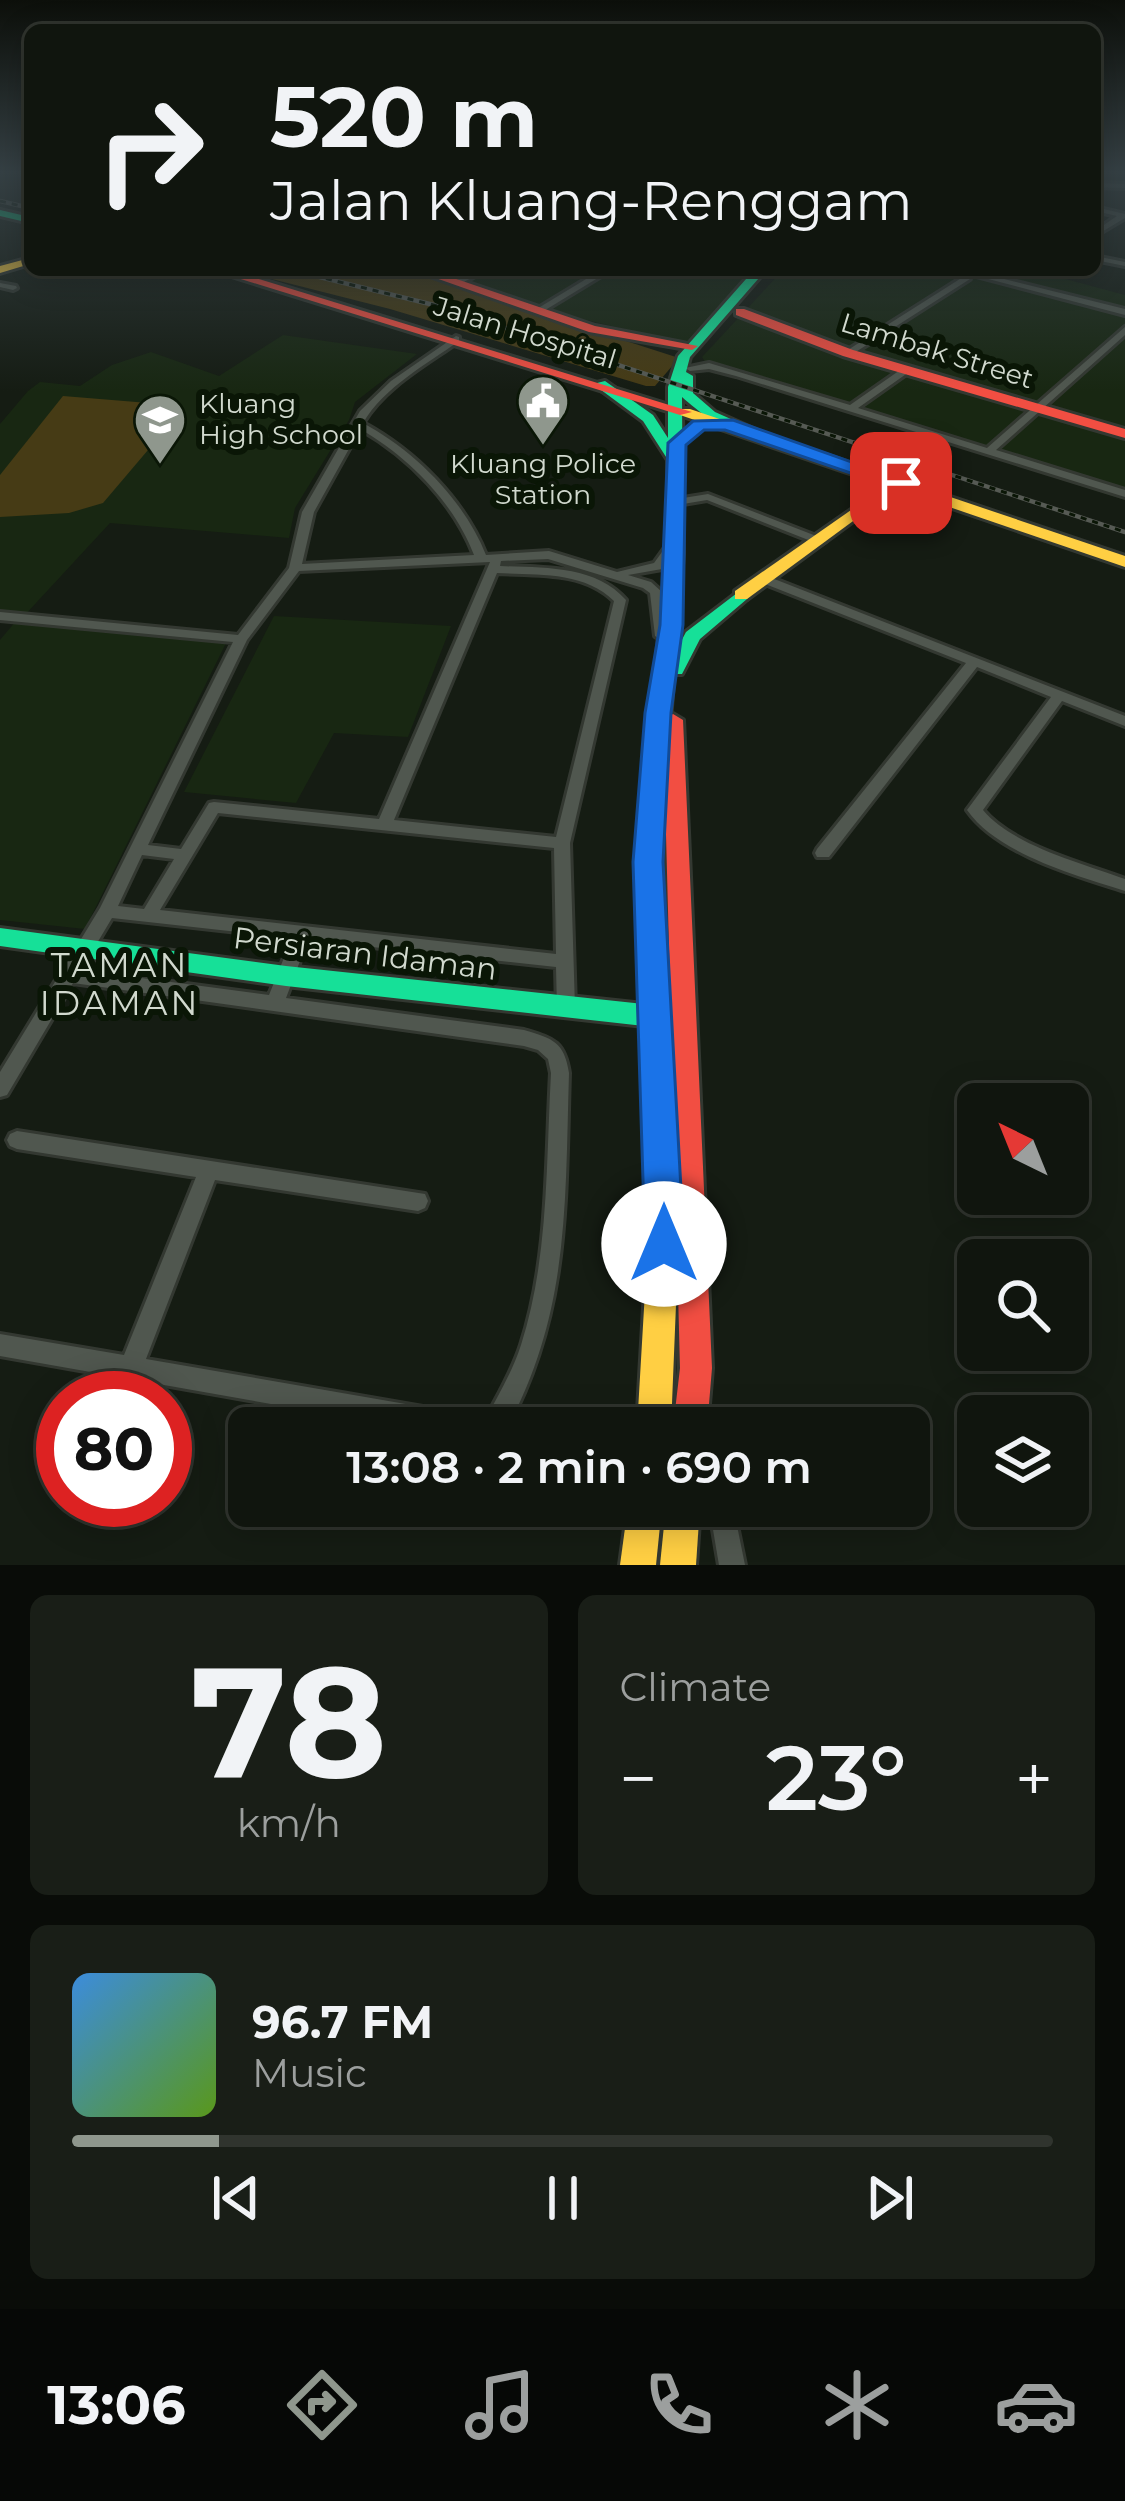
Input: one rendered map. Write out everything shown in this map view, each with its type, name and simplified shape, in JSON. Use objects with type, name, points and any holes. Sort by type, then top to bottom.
[{"type":"main road","name":"Jalan Hospital","points":[[239,276],[609,387]]},
{"type":"main road","points":[[441,276],[646,340],[726,424]]},
{"type":"main road","points":[[655,1407],[665,1206],[653,1016],[649,822],[675,541],[677,455],[684,376],[716,320],[755,276]]},
{"type":"main road","points":[[609,387],[647,393],[684,376],[773,276]]},
{"type":"main road","points":[[716,320],[740,312]]},
{"type":"main road","name":"Lambak Street","points":[[740,312],[778,319],[803,338],[848,353],[1125,434]]},
{"type":"main road","points":[[684,376],[690,400],[710,415],[1125,567]]},
{"type":"main road","points":[[609,387],[649,418],[677,455]]},
{"type":"main road","points":[[677,455],[699,425],[726,424],[753,432]]},
{"type":"main road","points":[[693,1407],[696,1368],[671,686],[679,652],[694,632],[866,509],[883,489],[856,468]]},
{"type":"main road","points":[[866,509],[906,499],[928,501],[1125,567]]},
{"type":"main road","points":[[675,541],[686,608],[706,609],[741,595]]},
{"type":"main road","name":"Persiaran Idaman","points":[[0,937],[286,976],[653,1016]]},
{"type":"main road","name":"Persiaran Idaman","points":[[566,1008],[630,1003],[641,994],[654,961]]},
{"type":"main road","points":[[638,1565],[643,1527]]},
{"type":"main road","points":[[677,1565],[681,1527]]},
{"type":"street","points":[[459,281],[469,276]]},
{"type":"street","points":[[539,310],[595,276]]},
{"type":"street","points":[[848,353],[961,276]]},
{"type":"street","points":[[966,276],[1125,312]]},
{"type":"street","points":[[0,285],[6,279]]},
{"type":"street","points":[[989,451],[1125,330]]},
{"type":"street","points":[[0,1089],[107,911],[241,639],[295,568],[308,512],[358,424],[394,383],[456,339]]},
{"type":"street","points":[[684,376],[719,368],[1125,494]]},
{"type":"street","points":[[852,409],[906,370]]},
{"type":"street","points":[[358,424],[381,435],[438,491],[491,562],[579,578],[607,587],[620,600],[562,843],[566,1008]]},
{"type":"street","points":[[677,502],[707,497],[820,541]]},
{"type":"street","points":[[619,573],[658,566],[675,541]]},
{"type":"street","points":[[295,568],[491,562],[549,554],[619,573],[656,592],[664,669]]},
{"type":"street","points":[[384,825],[491,562]]},
{"type":"street","points":[[764,579],[1125,721]]},
{"type":"street","points":[[0,616],[241,639]]},
{"type":"street","points":[[823,853],[974,662]]},
{"type":"street","points":[[1059,695],[975,809],[985,824],[1125,885]]},
{"type":"street","points":[[148,916],[214,807],[562,843]]},
{"type":"street","points":[[137,849],[185,855]]},
{"type":"street","points":[[107,911],[562,961]]},
{"type":"street","points":[[275,1004],[302,934]]},
{"type":"street","points":[[69,975],[475,1031],[544,1044],[557,1054],[550,1282],[521,1386],[508,1407]]},
{"type":"street","points":[[17,1140],[418,1201]]},
{"type":"street","points":[[131,1367],[209,1169]]},
{"type":"street","points":[[0,1345],[357,1407]]},
{"type":"street","points":[[725,1527],[732,1565]]},
{"type":"shaded area","points":[[260,276],[424,276],[679,358],[655,386],[646,386],[390,309]]},
{"type":"shaded area","points":[[446,276],[750,276],[688,344],[561,314]]},
{"type":"shaded area","points":[[777,276],[1054,276],[1125,295],[1125,500],[709,368],[702,357]]},
{"type":"shaded area","name":"Kluang High School","points":[[283,335],[417,354],[355,402],[349,420],[295,508],[289,538],[110,523],[24,616],[0,614],[0,424],[28,391],[40,382],[80,386],[112,365],[151,352],[219,376]]},
{"type":"shaded area","points":[[63,396],[173,405],[182,410],[103,503],[69,513],[0,517],[0,475]]},
{"type":"shaded area","points":[[274,616],[451,626],[408,737],[334,733],[296,803],[184,792]]},
{"type":"shaded area","points":[[16,621],[226,643],[85,929],[0,920],[0,640]]},
{"type":"railway","points":[[315,276],[442,307],[1125,532]]},
{"type":"traffic: fast","points":[[675,553],[675,387],[684,356],[755,276]]},
{"type":"traffic: fast","points":[[686,376],[686,394],[710,415],[753,432]]},
{"type":"traffic: fast","points":[[600,384],[648,418],[676,462]]},
{"type":"traffic: fast","points":[[866,509],[906,499],[927,500]]},
{"type":"traffic: fast","points":[[675,670],[692,636],[741,595]]},
{"type":"traffic: fast","points":[[0,937],[286,976],[653,1016]]},
{"type":"traffic: slow","points":[[0,270],[24,263]]},
{"type":"traffic: slow","points":[[685,412],[1125,562]]},
{"type":"traffic: slow","points":[[741,595],[874,499]]},
{"type":"traffic: slow","points":[[655,1407],[665,1206],[648,862],[675,553]]},
{"type":"traffic: slow","points":[[638,1565],[643,1527]]},
{"type":"traffic: slow","points":[[678,1565],[681,1527]]},
{"type":"traffic: jam","points":[[238,276],[685,412]]},
{"type":"traffic: jam","points":[[437,276],[593,329],[692,346]]},
{"type":"traffic: jam","points":[[740,312],[848,353],[1125,434]]},
{"type":"traffic: jam","points":[[673,720],[696,1368],[692,1407]]},
{"type":"place","name":"Kluang Police Station","points":[[543,447]]},
{"type":"place","name":"Kluang High School","points":[[160,466]]},
{"type":"district","name":"TAMAN IDAMAN","points":[[120,984]]},
{"type":"route","points":[[664,1244],[648,862],[658,713],[671,625],[677,443],[699,425],[726,424],[901,483]]}]
